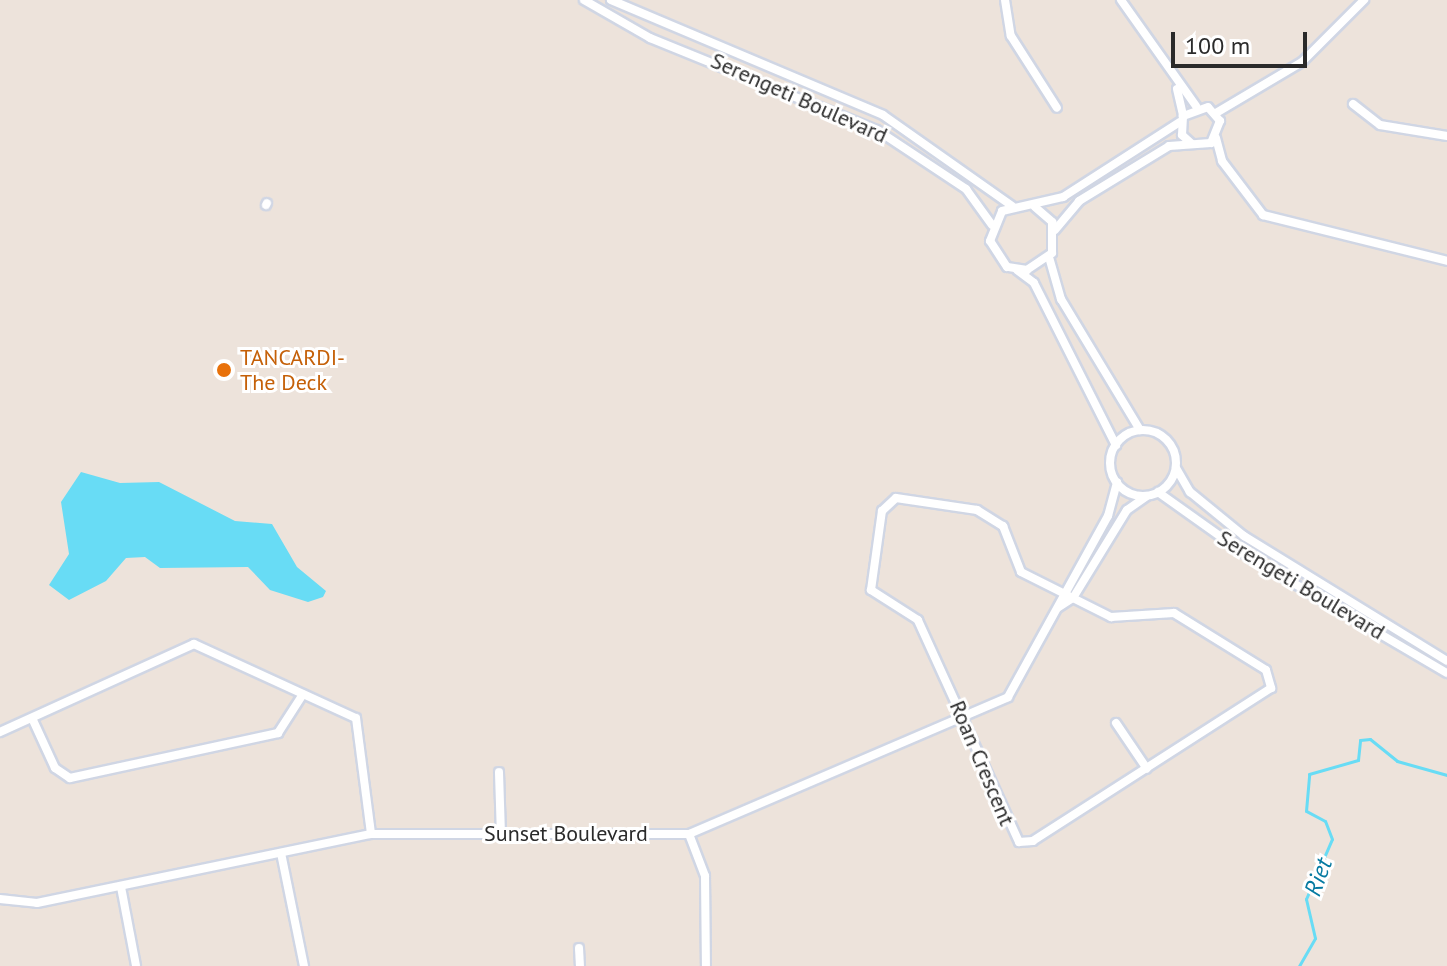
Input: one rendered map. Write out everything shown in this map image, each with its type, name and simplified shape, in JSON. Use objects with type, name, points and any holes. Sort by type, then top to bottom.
[{"type":"street","name":"Serengeti Boulevard","points":[[584,0],[650,38],[877,130],[966,189],[992,225]]},
{"type":"street","name":"Serengeti Boulevard","points":[[611,0],[883,115],[1012,206]]},
{"type":"street","points":[[1005,0],[1011,36],[1057,108]]},
{"type":"street","points":[[1121,0],[1177,88],[1196,106],[1216,113],[1302,62],[1364,0]]},
{"type":"street","points":[[1177,88],[1182,119],[1195,145],[1222,161],[1263,215],[1447,261]]},
{"type":"street","points":[[1353,104],[1380,125],[1447,136]]},
{"type":"street","points":[[1073,598],[1063,592],[1108,516],[1117,482],[1111,467],[1116,445],[1034,283],[992,252],[992,225],[1012,206],[1035,207],[1122,161],[1196,106]]},
{"type":"street","points":[[1216,113],[1216,138],[1222,161]]},
{"type":"street","points":[[1059,607],[1073,598],[1127,510],[1158,492],[1176,468],[1166,438],[1140,430],[1061,299],[1049,256],[1055,230],[1079,201],[1169,146],[1195,145],[1216,138]]},
{"type":"street","points":[[1122,161],[1128,171]]},
{"type":"street","points":[[1035,207],[1055,230]]},
{"type":"street","points":[[1017,270],[1049,256]]},
{"type":"street","points":[[1116,445],[1140,430]]},
{"type":"street","name":"Serengeti Boulevard","points":[[1176,468],[1190,492],[1244,536],[1447,661]]},
{"type":"street","points":[[1117,482],[1148,496]]},
{"type":"street","name":"Serengeti Boulevard","points":[[1158,492],[1249,557],[1447,673]]},
{"type":"street","name":"Roan Crescent","points":[[1063,592],[1021,572],[1003,526],[977,510],[905,498],[886,504],[871,590],[918,620],[1014,837],[1025,844],[1264,696],[1272,679],[1174,613],[1111,617],[1073,598]]},
{"type":"street","points":[[1086,553],[1096,559]]},
{"type":"street","name":"Sunset Boulevard","points":[[0,899],[37,903],[371,834],[689,834],[963,718],[1015,689],[1059,607],[1063,592]]},
{"type":"street","points":[[0,732],[194,644],[359,722],[371,834]]},
{"type":"street","points":[[32,718],[55,768],[70,778],[278,733],[303,694]]},
{"type":"street","points":[[1116,723],[1147,769]]},
{"type":"street","points":[[499,772],[501,834]]},
{"type":"street","points":[[689,834],[705,876],[706,966]]},
{"type":"street","points":[[281,853],[304,966]]},
{"type":"street","points":[[121,887],[136,966]]},
{"type":"street","points":[[579,948],[580,966]]},
{"type":"water","points":[[81,472],[120,483],[159,482],[235,521],[272,524],[297,567],[326,591],[323,597],[308,602],[270,590],[248,567],[160,568],[145,557],[126,558],[106,581],[69,600],[49,585],[69,554],[61,502]]},
{"type":"waterway","name":"Riet","points":[[1299,966],[1315,938],[1306,899],[1332,839],[1325,821],[1306,811],[1309,774],[1358,760],[1360,740],[1370,739],[1397,761],[1447,775]]},
{"type":"place","name":"TANCARDI- The Deck","points":[[224,370]]}]
